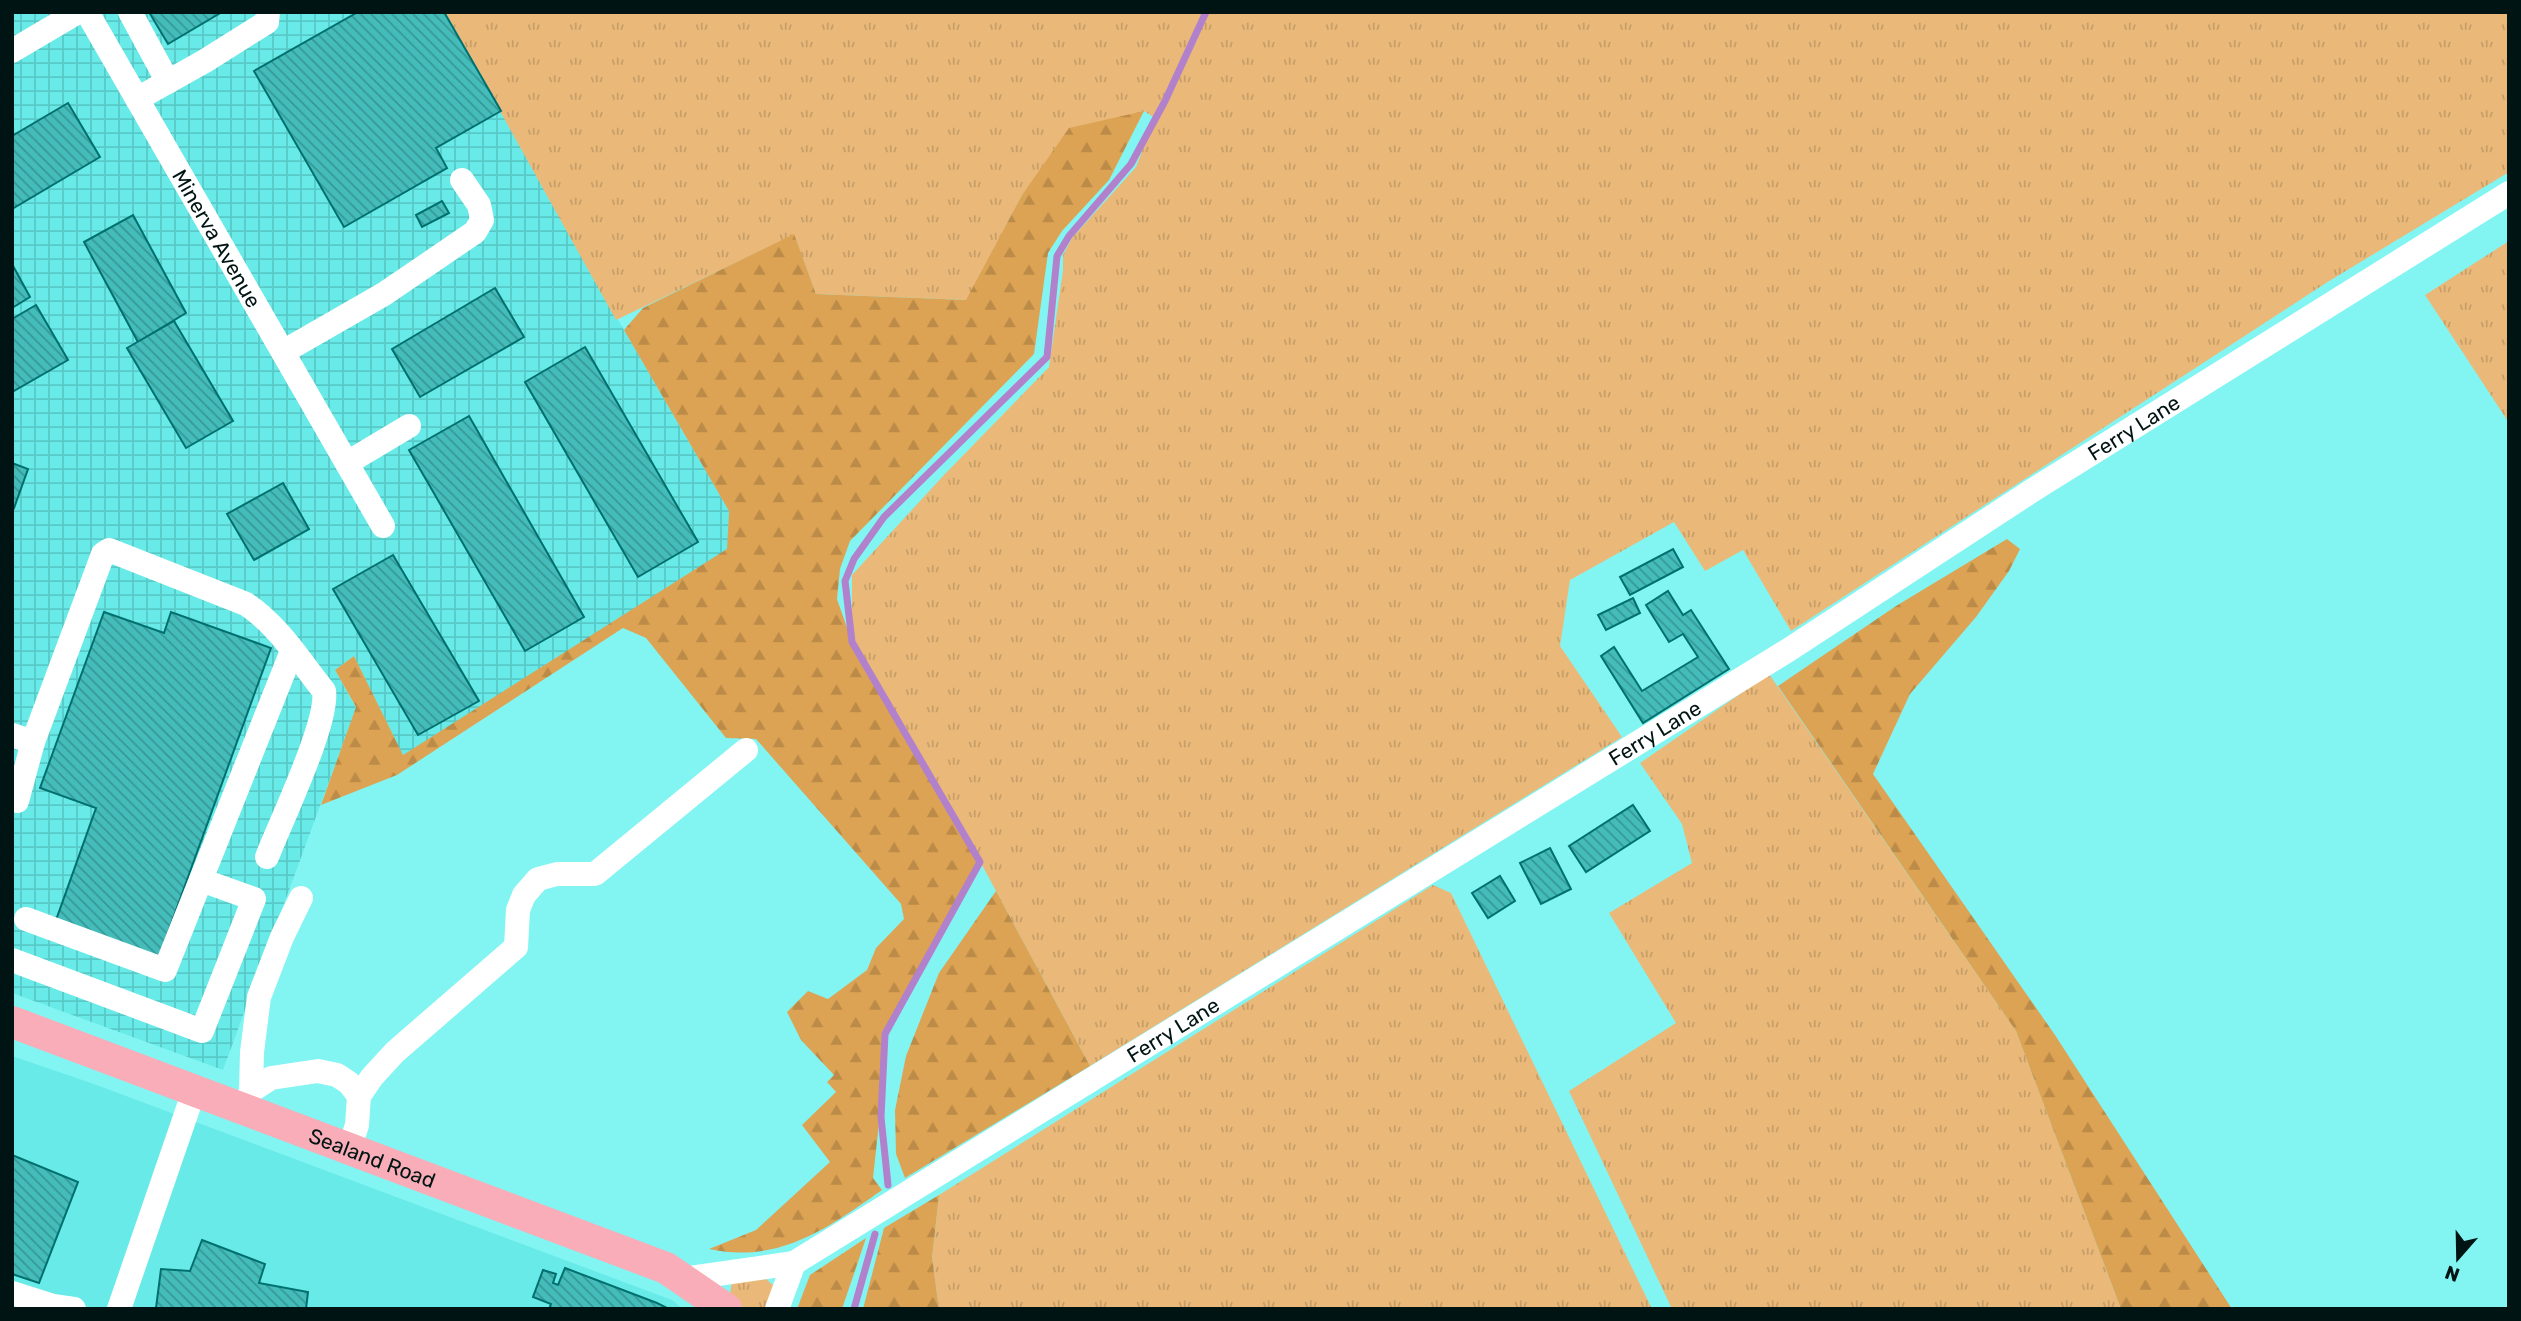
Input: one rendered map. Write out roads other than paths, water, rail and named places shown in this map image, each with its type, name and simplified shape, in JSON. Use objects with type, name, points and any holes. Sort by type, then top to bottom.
[{"type":"main road","name":"Sealand Road","points":[[12,1022],[194,1091],[247,1100],[349,1150],[666,1268],[726,1309]]},
{"type":"street","points":[[12,51],[78,12]]},
{"type":"street","name":"Minerva Avenue","points":[[87,12],[383,526]]},
{"type":"street","points":[[130,12],[168,82]]},
{"type":"street","points":[[137,99],[267,22],[268,12]]},
{"type":"street","points":[[283,352],[384,294],[475,232],[482,220],[479,205],[462,180]]},
{"type":"street","name":"Ferry Lane","points":[[683,1279],[794,1263],[1790,649],[2033,490],[2509,194]]},
{"type":"street","points":[[347,463],[409,426]]},
{"type":"street","points":[[17,801],[22,738],[106,551],[246,604],[260,613],[324,691],[326,701],[317,733],[267,857]]},
{"type":"street","points":[[26,919],[165,970],[292,650]]},
{"type":"street","points":[[349,1150],[358,1125],[359,1096],[372,1077],[395,1052],[516,947],[518,910],[524,895],[538,879],[557,874],[595,874],[746,750]]},
{"type":"street","points":[[12,960],[202,1031],[254,899],[201,880]]},
{"type":"street","points":[[247,1100],[259,998],[282,937],[301,898]]},
{"type":"street","points":[[247,1100],[271,1078],[318,1071],[337,1075],[349,1083],[359,1096]]},
{"type":"street","points":[[119,1309],[194,1091]]},
{"type":"street","points":[[778,1309],[794,1263]]},
{"type":"street","points":[[12,1293],[53,1306],[74,1309]]},
{"type":"waterway","points":[[888,1185],[881,1117],[885,1034],[980,862],[852,642],[845,581],[854,559],[884,517],[1047,357],[1057,256],[1069,236],[1131,164],[1165,101],[1206,12]]},
{"type":"waterway","points":[[854,1309],[875,1234]]}]
